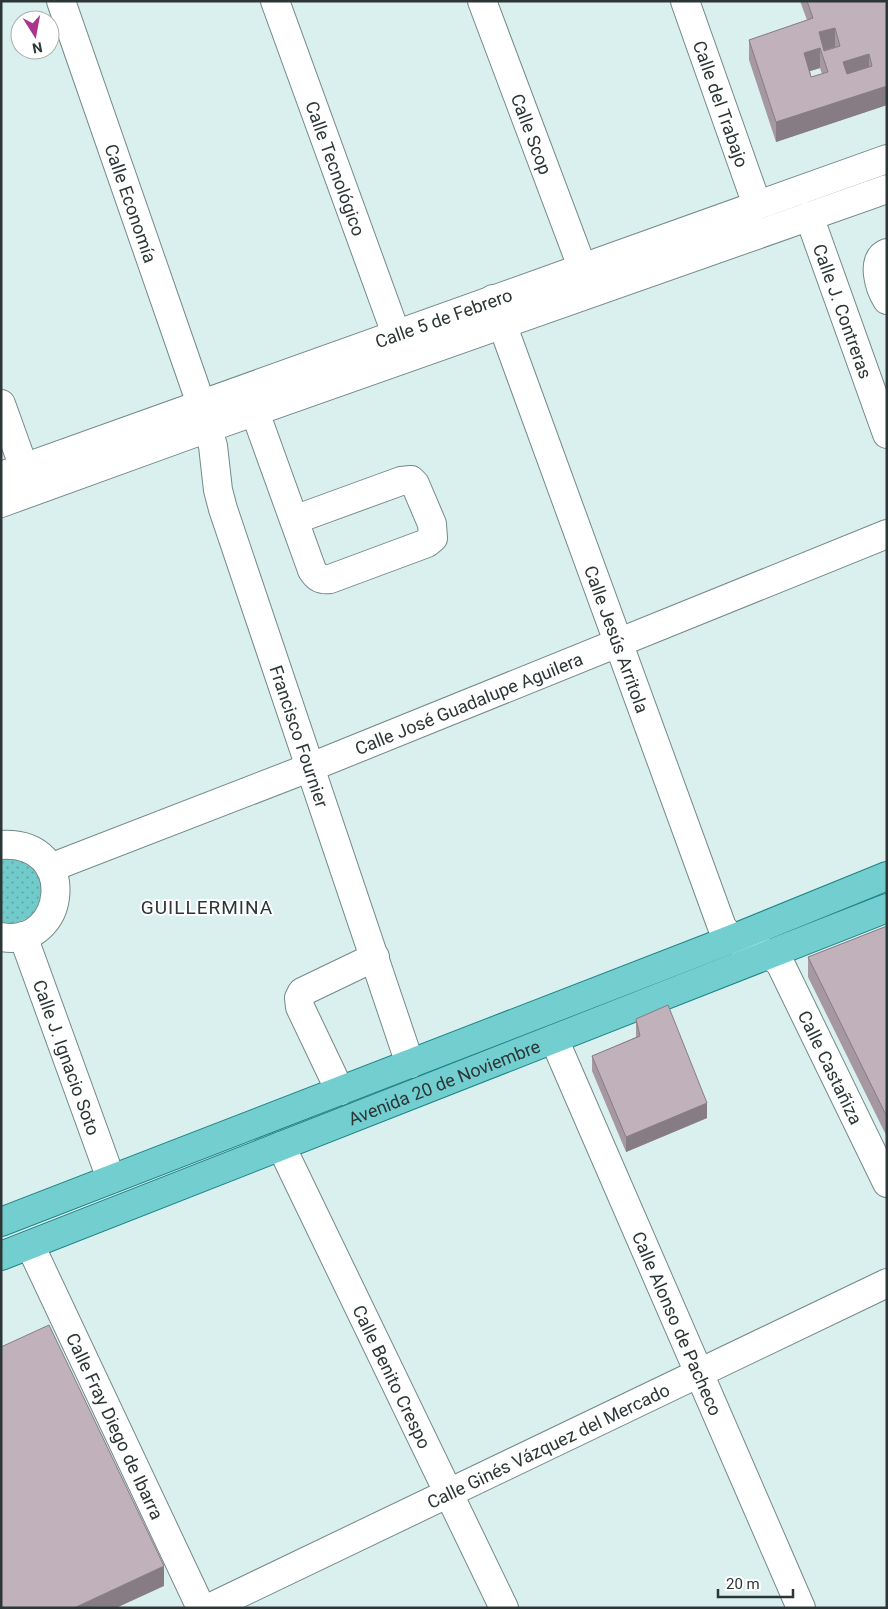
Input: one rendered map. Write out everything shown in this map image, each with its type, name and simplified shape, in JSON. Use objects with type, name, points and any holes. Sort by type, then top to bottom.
[{"type":"main road","name":"Avenida 20 de Noviembre","points":[[1,1222],[410,1064],[887,876]]},
{"type":"main road","name":"Avenida 20 de Noviembre","points":[[1,1256],[887,908]]},
{"type":"street","name":"Calle Economía","points":[[61,1],[205,416]]},
{"type":"street","name":"Calle Tecnológico","points":[[275,1],[396,334]]},
{"type":"street","name":"Calle Scop","points":[[482,1],[582,267]]},
{"type":"street","name":"Calle del Trabajo","points":[[685,1],[757,205]]},
{"type":"street","name":"Calle 5 de Febrero","points":[[1,503],[396,334],[887,159]]},
{"type":"street","name":"Calle 5 de Febrero","points":[[13,472],[205,416],[255,412],[887,189]]},
{"type":"street","name":"Calle J. Contreras","points":[[809,216],[887,434]]},
{"type":"street","points":[[887,253],[878,260],[877,269],[887,300]]},
{"type":"street","name":"Calle Jesús Arritola","points":[[494,299],[715,911],[722,927],[732,938]]},
{"type":"street","points":[[1,404],[13,472]]},
{"type":"street","points":[[255,412],[312,570],[316,577],[322,580],[330,580],[427,543],[433,538],[432,524],[415,484],[411,480],[401,481],[294,520]]},
{"type":"street","name":"Francisco Fournier","points":[[205,416],[213,446],[218,490],[223,509],[410,1064]]},
{"type":"street","name":"Calle José Guadalupe Aguilera","points":[[50,868],[311,767],[887,534]]},
{"type":"street","points":[[1,845],[24,847],[39,855],[50,868],[55,881],[56,895],[53,908],[46,920],[36,930],[12,936]]},
{"type":"street","name":"Calle J. Ignacio Soto","points":[[12,936],[111,1179]]},
{"type":"street","points":[[732,938],[770,955]]},
{"type":"street","name":"Calle Castañiza","points":[[770,955],[780,963],[785,971],[887,1183]]},
{"type":"street","points":[[340,1091],[300,1007],[299,998],[302,992],[375,957]]},
{"type":"street","name":"Calle Alonso de Pacheco","points":[[554,1039],[800,1608]]},
{"type":"street","name":"Calle Benito Crespo","points":[[281,1146],[504,1608]]},
{"type":"street","name":"Calle Fray Diego de Ibarra","points":[[30,1245],[201,1608]]},
{"type":"street","name":"Calle Ginés Vázquez del Mercado","points":[[208,1608],[887,1283]]},
{"type":"shaded area","points":[[1,858],[17,858],[21,860],[37,872],[42,882],[43,893],[40,904],[34,913],[14,923],[1,922]]},
{"type":"building","points":[[807,1],[887,1],[887,86],[776,122],[749,40],[813,18]],"holes":[[[835,28],[840,46],[824,51],[819,32]],[[820,48],[828,72],[811,77],[804,53]],[[869,54],[872,66],[847,74],[843,62]]]},
{"type":"building","points":[[887,926],[887,1117],[808,957]]},
{"type":"building","points":[[668,1005],[707,1103],[626,1137],[592,1056],[640,1036],[636,1019]]},
{"type":"building","points":[[49,1325],[164,1566],[74,1608],[1,1608],[1,1347]]},
{"type":"district","name":"GUILLERMINA","points":[[207,907]]}]
